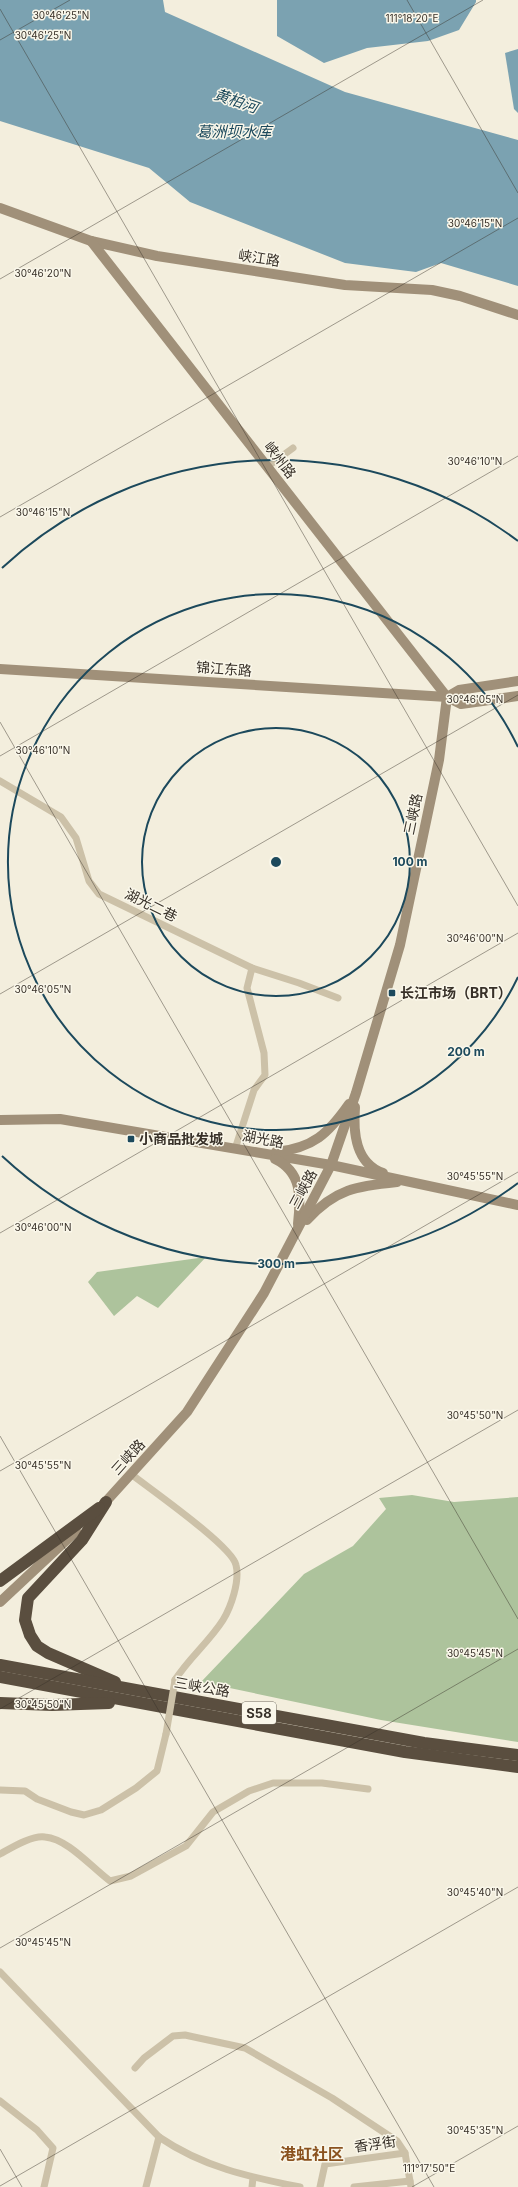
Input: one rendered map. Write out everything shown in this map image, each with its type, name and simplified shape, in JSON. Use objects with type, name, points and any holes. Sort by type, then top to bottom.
[{"type":"highway","points":[[0,1581],[106,1502]]},
{"type":"highway","points":[[106,1502],[82,1540],[28,1598],[25,1620],[30,1635],[37,1646],[48,1653],[137,1691]]},
{"type":"highway","name":"三峡公路","points":[[0,1665],[424,1743],[518,1755]]},
{"type":"highway","name":"三峡公路","points":[[0,1677],[405,1752],[518,1767]]},
{"type":"highway","points":[[0,1703],[52,1705],[131,1702]]},
{"type":"main road","name":"峡江路","points":[[0,208],[91,241],[157,256],[345,285],[432,290],[460,296],[518,315]]},
{"type":"main road","name":"峡州路","points":[[91,241],[447,697]]},
{"type":"main road","name":"锦江东路","points":[[0,669],[447,697]]},
{"type":"main road","points":[[447,697],[459,690],[518,682]]},
{"type":"main road","points":[[447,697],[461,704],[518,696]]},
{"type":"main road","name":"三峡路","points":[[0,1602],[106,1502],[187,1412],[264,1293],[331,1165],[356,1093],[400,945],[439,760],[447,697]]},
{"type":"main road","points":[[264,1153],[296,1150],[318,1139],[335,1123],[356,1093]]},
{"type":"main road","points":[[356,1093],[353,1129],[360,1153],[377,1171],[405,1181]]},
{"type":"main road","name":"湖光路","points":[[0,1120],[60,1119],[331,1165],[518,1205]]},
{"type":"main road","points":[[264,1153],[285,1164],[296,1180],[300,1203],[297,1230]]},
{"type":"main road","points":[[297,1230],[319,1206],[340,1192],[365,1185],[405,1181]]},
{"type":"street","points":[[267,467],[293,448]]},
{"type":"street","name":"湖光二巷","points":[[0,781],[61,817],[76,838],[89,881],[99,894],[252,968],[299,983],[338,998]]},
{"type":"street","points":[[235,1148],[254,1090],[265,1075],[264,1053],[247,988],[252,968]]},
{"type":"street","points":[[0,1790],[25,1791],[37,1799],[77,1814],[84,1815],[101,1810],[136,1788],[157,1771],[166,1734],[175,1680],[183,1667],[222,1620],[234,1594],[236,1565],[230,1554],[210,1536],[131,1474]]},
{"type":"street","points":[[0,1854],[21,1842],[45,1836],[69,1845],[90,1866],[110,1881],[131,1876],[186,1846],[213,1812],[249,1791],[273,1783],[322,1783],[368,1788]]},
{"type":"street","points":[[0,1972],[159,2137],[181,2152],[240,2175],[300,2187]]},
{"type":"street","points":[[135,2068],[144,2058],[173,2036],[185,2035],[245,2048],[342,2105],[397,2141],[405,2153],[410,2184],[354,2187]]},
{"type":"street","points":[[0,2101],[37,2130],[53,2148],[44,2187]]},
{"type":"street","points":[[146,2187],[159,2137]]},
{"type":"street","name":"香浮街","points":[[320,2187],[325,2164],[405,2153]]},
{"type":"street","points":[[252,2187],[254,2178]]},
{"type":"green space","points":[[206,1257],[158,1308],[137,1296],[114,1316],[88,1282],[97,1272]]},
{"type":"green space","points":[[412,1495],[454,1502],[518,1497],[518,1742],[381,1720],[201,1682],[304,1574],[353,1546],[386,1509],[379,1498]]},
{"type":"water","name":"葛洲坝水库","points":[[0,0],[163,0],[165,12],[345,92],[518,140],[518,286],[441,263],[416,272],[345,263],[190,202],[149,168],[0,121]]},
{"type":"water","points":[[277,0],[476,0],[476,2],[459,30],[428,41],[367,48],[324,63],[277,36]]},
{"type":"water","points":[[518,49],[518,113],[514,109],[505,53]]},
{"type":"place","name":"长江市场（BRT）","points":[[392,993]]},
{"type":"place","name":"小商品批发城","points":[[131,1139]]},
{"type":"district","name":"港虹社区","points":[[312,2154]]},
{"type":"water label","name":"黄柏河","points":[[236,101]]}]
